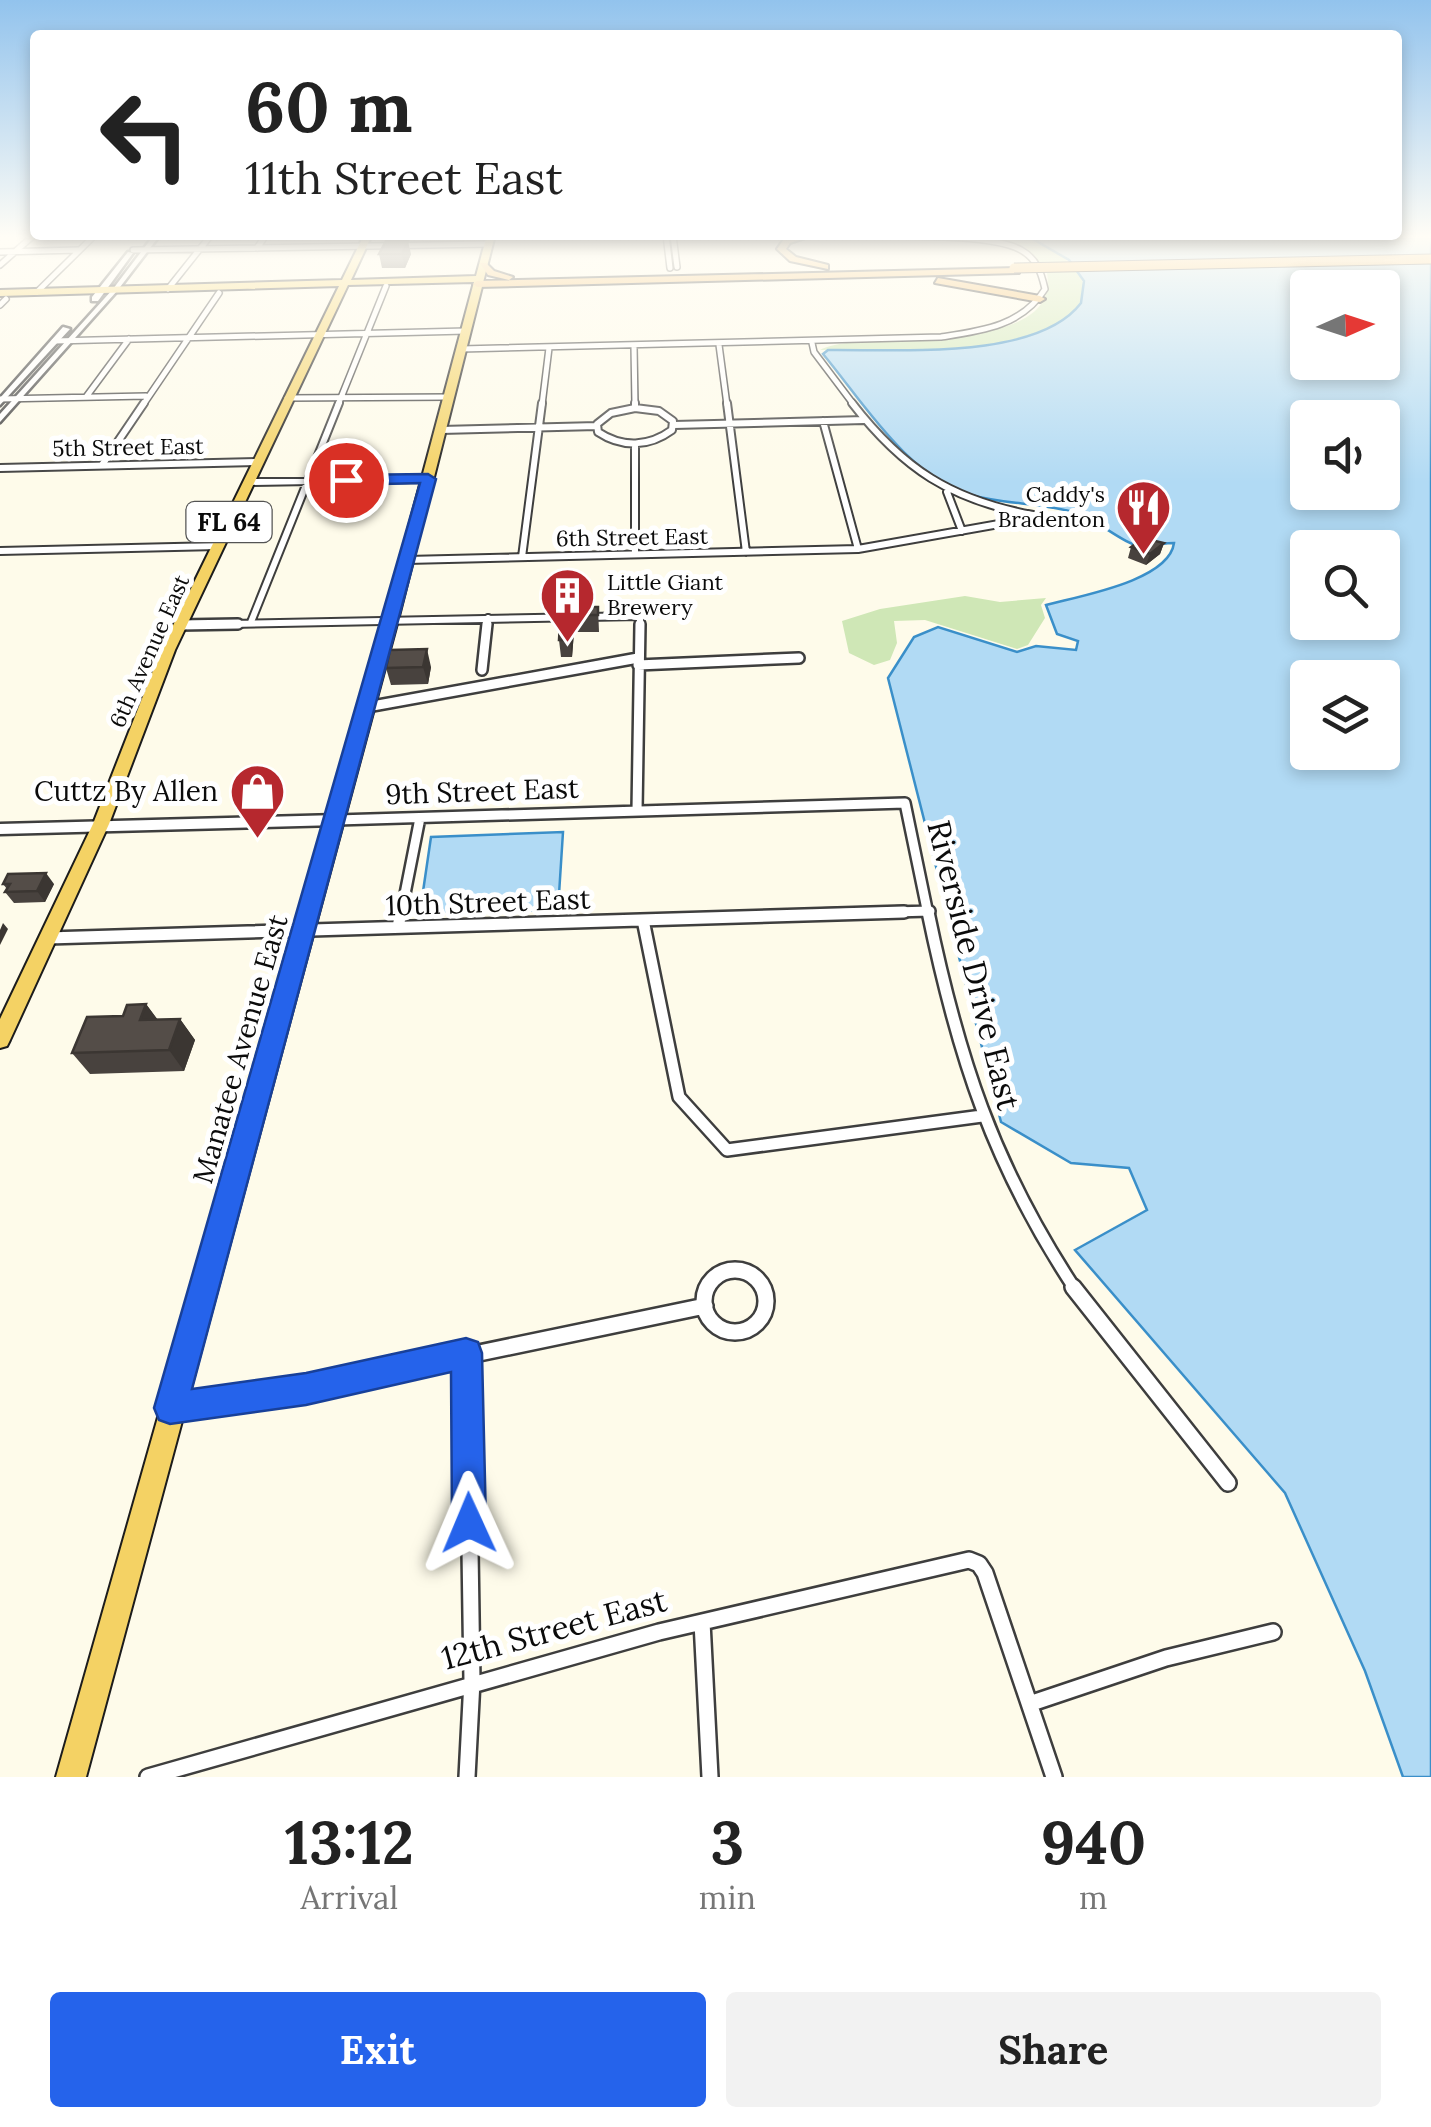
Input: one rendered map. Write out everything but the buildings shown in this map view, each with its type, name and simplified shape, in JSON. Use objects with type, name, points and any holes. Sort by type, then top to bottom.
[{"type":"main road","name":"6th Avenue East","points":[[100,824],[180,625],[325,318]]},
{"type":"main road","name":"Manatee Avenue East","points":[[71,1777],[391,620],[469,318]]},
{"type":"main road","name":"FL 64","points":[[0,1040],[5,1017],[48,938],[100,824]]},
{"type":"street","points":[[1,400],[80,318]]},
{"type":"street","points":[[0,419],[86,318]]},
{"type":"street","points":[[102,465],[202,318]]},
{"type":"street","points":[[251,622],[374,318]]},
{"type":"street","points":[[461,349],[812,343],[972,332],[1016,318]]},
{"type":"street","points":[[54,341],[466,331]]},
{"type":"street","points":[[86,397],[129,340]]},
{"type":"street","points":[[812,343],[864,420],[896,456],[947,492],[962,531]]},
{"type":"street","points":[[719,344],[746,552]]},
{"type":"street","points":[[634,346],[635,408]]},
{"type":"street","points":[[522,557],[549,348]]},
{"type":"street","points":[[1,400],[146,396]]},
{"type":"street","points":[[288,398],[449,396]]},
{"type":"street","points":[[441,430],[596,426],[609,414],[635,408],[662,412],[674,425],[864,420]]},
{"type":"street","points":[[824,422],[858,549]]},
{"type":"street","points":[[596,426],[607,439],[635,444],[664,437],[674,425]]},
{"type":"street","points":[[635,444],[635,554]]},
{"type":"street","name":"5th Street East","points":[[0,468],[258,462]]},
{"type":"street","points":[[248,482],[428,479]]},
{"type":"street","name":"6th Street East","points":[[407,560],[858,549],[1044,516],[996,509],[947,492]]},
{"type":"street","points":[[0,551],[218,546]]},
{"type":"street","points":[[180,625],[640,616],[654,608]]},
{"type":"street","points":[[637,811],[640,616]]},
{"type":"street","points":[[482,670],[488,618]]},
{"type":"street","points":[[367,707],[638,662],[799,658]]},
{"type":"street","name":"9th Street East","points":[[0,829],[906,804]]},
{"type":"street","name":"Riverside Drive East","points":[[906,804],[952,1014],[982,1116],[1016,1194],[1064,1276],[1228,1483]]},
{"type":"street","points":[[398,928],[420,818]]},
{"type":"street","name":"10th Street East","points":[[48,938],[930,911]]},
{"type":"street","points":[[643,920],[678,1097],[727,1150],[982,1116]]},
{"type":"street","points":[[730,1270],[757,1278],[766,1295],[758,1323],[742,1332],[722,1329],[705,1306],[713,1279],[730,1270]]},
{"type":"street","points":[[170,1408],[306,1389],[705,1306]]},
{"type":"street","points":[[466,1353],[472,1681],[467,1777]]},
{"type":"street","name":"12th Street East","points":[[148,1777],[472,1681],[868,1580],[969,1560],[979,1564],[1032,1703]]},
{"type":"street","points":[[702,1622],[710,1777]]},
{"type":"street","points":[[1054,1777],[1032,1703],[1166,1658],[1273,1632]]},
{"type":"green space","points":[[1065,318],[1017,339],[962,348],[820,350],[842,344],[955,336],[993,330],[1024,319]]},
{"type":"green space","points":[[965,596],[1000,602],[1046,598],[1041,605],[1045,618],[1028,645],[1017,649],[925,620],[894,621],[897,643],[890,660],[874,665],[849,653],[842,621],[880,609]]},
{"type":"water","points":[[1065,318],[1290,318],[1290,380],[1400,380],[1400,318],[1431,318],[1431,1777],[1403,1777],[1365,1671],[1285,1493],[1075,1250],[1147,1210],[1129,1168],[1071,1163],[1001,1122],[888,678],[914,637],[938,627],[1017,652],[1036,646],[1076,650],[1078,641],[1057,634],[1046,605],[1140,577],[1168,556],[1174,543],[1136,545],[1076,513],[984,498],[948,485],[906,455],[823,354],[828,350],[963,348],[1032,335]]},
{"type":"water","points":[[563,832],[558,910],[420,912],[431,837]]},
{"type":"place","name":"Caddy's Bradenton","points":[[1144,556]]},
{"type":"place","name":"Little Giant Brewery","points":[[568,644]]},
{"type":"place","name":"Cuttz By Allen","points":[[257,840]]},
{"type":"route","points":[[346,480],[428,479],[170,1408],[306,1389],[466,1353],[469,1523]]}]
